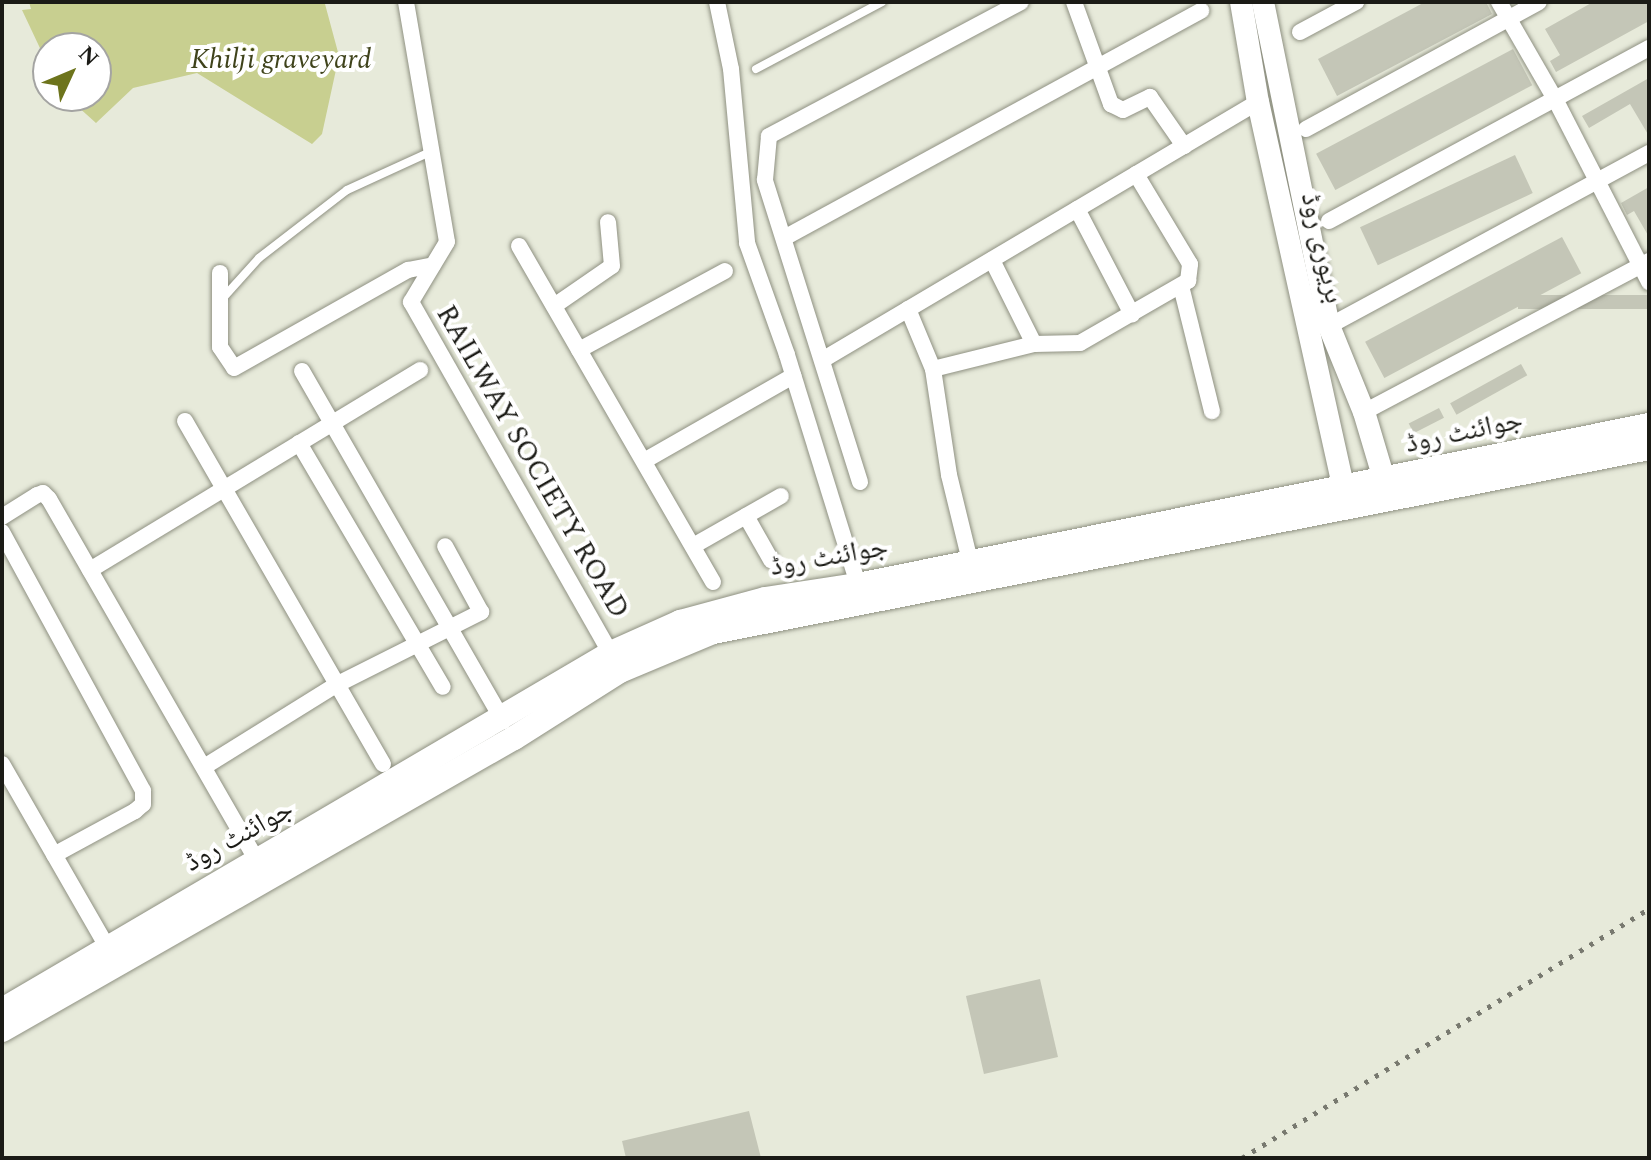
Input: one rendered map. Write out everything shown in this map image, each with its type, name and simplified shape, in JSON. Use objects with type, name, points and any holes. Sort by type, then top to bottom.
[{"type":"main road","name":"بریوری روڈ","points":[[1241,2],[1258,102],[1346,497]]},
{"type":"main road","name":"بریوری روڈ","points":[[1263,2],[1329,326],[1364,412],[1387,488]]},
{"type":"main road","name":"جوائنٹ روڈ","points":[[102,956],[514,738],[616,662],[739,625],[1387,488],[1649,425]]},
{"type":"main road","name":"جوائنٹ روڈ","points":[[1387,488],[1649,448]]},
{"type":"main road","name":"جوائنٹ روڈ","points":[[102,956],[257,860],[503,721],[707,613],[970,561],[1346,497]]},
{"type":"main road","points":[[2,1010],[102,956]]},
{"type":"main road","points":[[2,1030],[102,956]]},
{"type":"street","name":"RAILWAY SOCIETY ROAD","points":[[406,2],[447,242],[411,302],[616,662]]},
{"type":"street","points":[[717,2],[731,69],[747,243],[793,376],[858,585]]},
{"type":"street","points":[[860,482],[786,237],[765,180],[769,136],[1021,2]]},
{"type":"street","points":[[1074,2],[1097,72],[1117,109],[1150,97],[1184,146]]},
{"type":"street","points":[[1300,32],[1356,2]]},
{"type":"street","points":[[1499,2],[1645,263],[1649,282]]},
{"type":"street","points":[[1306,129],[1539,2]]},
{"type":"street","points":[[786,237],[1097,72],[1201,11]]},
{"type":"street","points":[[1329,221],[1649,48]]},
{"type":"street","points":[[824,359],[1258,102]]},
{"type":"street","points":[[1329,326],[1649,153]]},
{"type":"street","points":[[933,369],[1034,344],[1080,343],[1181,286],[1191,273],[1190,264],[1136,174]]},
{"type":"street","points":[[1077,209],[1132,314]]},
{"type":"street","points":[[554,306],[612,266],[608,222]]},
{"type":"street","points":[[519,246],[713,582]]},
{"type":"street","points":[[992,260],[1034,344]]},
{"type":"street","points":[[1364,412],[1645,263]]},
{"type":"street","points":[[220,273],[220,347],[234,368],[408,270],[433,265]]},
{"type":"street","points":[[579,350],[725,271]]},
{"type":"street","points":[[1181,286],[1212,411]]},
{"type":"street","points":[[908,309],[933,369],[949,475],[970,561]]},
{"type":"street","points":[[90,570],[225,491],[420,370]]},
{"type":"street","points":[[302,371],[503,721]]},
{"type":"street","points":[[644,461],[793,376]]},
{"type":"street","points":[[185,421],[334,686],[383,764]]},
{"type":"street","points":[[299,443],[443,687]]},
{"type":"street","points":[[2,517],[43,493],[257,860]]},
{"type":"street","points":[[693,546],[781,496]]},
{"type":"street","points":[[746,516],[771,560]]},
{"type":"street","points":[[2,532],[143,791],[143,804],[135,811],[54,855]]},
{"type":"street","points":[[204,767],[334,686],[481,612],[445,546]]},
{"type":"street","points":[[2,764],[54,855],[102,956]]},
{"type":"lane","points":[[756,69],[882,2]]},
{"type":"lane","points":[[220,302],[259,258],[347,190],[430,152]]},
{"type":"green space","name":"Khilji graveyard","points":[[29,2],[325,4],[339,56],[322,134],[312,144],[197,73],[133,88],[112,108],[112,32],[32,32],[22,10],[31,9]]},
{"type":"green space","name":"Khilji graveyard","points":[[84,112],[108,112],[96,123]]},
{"type":"building","points":[[1425,2],[1486,2],[1492,14],[1337,96],[1318,59]]},
{"type":"building","points":[[1593,2],[1649,2],[1649,21],[1556,72],[1550,61],[1560,55],[1545,29]]},
{"type":"building","points":[[1513,49],[1532,85],[1335,190],[1316,154]]},
{"type":"building","points":[[1649,78],[1649,136],[1630,104],[1589,128],[1582,116]]},
{"type":"building","points":[[1515,155],[1533,193],[1378,265],[1360,227]]},
{"type":"building","points":[[1649,187],[1649,237],[1634,211],[1627,215],[1621,203]]},
{"type":"building","points":[[1562,237],[1581,273],[1384,378],[1365,342]]},
{"type":"building","points":[[1518,295],[1649,295],[1649,309],[1518,309]]},
{"type":"building","points":[[1521,364],[1527,375],[1456,415],[1450,403]]},
{"type":"building","points":[[1439,408],[1444,418],[1414,433],[1409,423]]},
{"type":"building","points":[[1040,979],[1058,1057],[984,1074],[966,996]]},
{"type":"building","points":[[749,1111],[761,1158],[626,1158],[622,1141]]},
{"type":"railway","points":[[1242,1158],[1649,909]]}]
